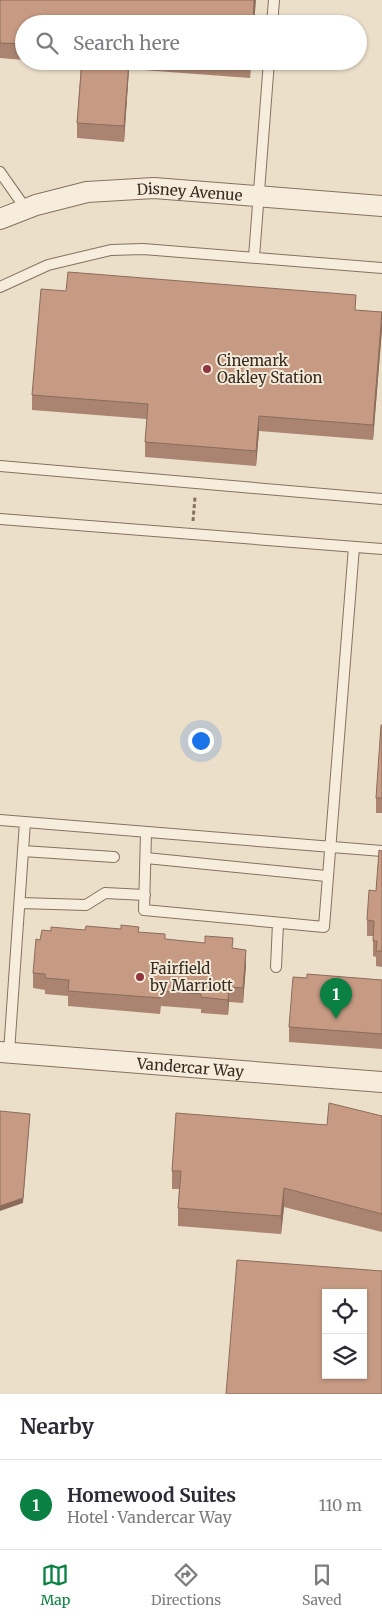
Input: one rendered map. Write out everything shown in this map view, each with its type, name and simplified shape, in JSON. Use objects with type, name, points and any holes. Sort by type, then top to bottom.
[{"type":"street","name":"Disney Avenue","points":[[0,219],[26,209],[87,192],[154,188],[382,206]]},
{"type":"street","name":"Vandercar Way","points":[[4,1052],[382,1082]]},
{"type":"lane","points":[[273,15],[274,0]]},
{"type":"lane","points":[[254,258],[269,70]]},
{"type":"lane","points":[[0,172],[26,209]]},
{"type":"lane","points":[[0,288],[48,265],[111,250],[143,249],[382,268]]},
{"type":"lane","points":[[0,466],[382,499]]},
{"type":"lane","points":[[0,519],[382,549]]},
{"type":"lane","points":[[146,832],[144,910],[324,926],[326,876],[354,547]]},
{"type":"lane","points":[[0,820],[382,851]]},
{"type":"lane","points":[[4,1052],[20,903],[25,822]]},
{"type":"lane","points":[[23,851],[114,857]]},
{"type":"lane","points":[[146,858],[326,876]]},
{"type":"lane","points":[[20,903],[86,905],[105,894],[145,895]]},
{"type":"lane","points":[[276,967],[278,923]]},
{"type":"building","points":[[0,0],[254,0],[253,15],[15,15],[15,44],[0,43]]},
{"type":"building","points":[[81,70],[128,70],[124,126],[77,123]]},
{"type":"building","name":"Cinemark Oakley Station","points":[[68,272],[356,295],[355,310],[382,312],[373,425],[259,416],[256,451],[145,442],[148,404],[32,395],[41,289],[66,291]]},
{"type":"building","points":[[381,725],[382,798],[376,798]]},
{"type":"building","points":[[379,850],[382,851],[382,951],[376,951],[377,941],[373,941],[374,921],[367,920],[369,890],[376,891]]},
{"type":"building","name":"Fairfield by Marriott","points":[[121,925],[139,927],[138,932],[165,934],[165,939],[205,943],[205,936],[233,938],[232,948],[246,950],[243,988],[229,987],[228,1000],[201,997],[201,994],[161,991],[160,998],[68,991],[69,980],[45,978],[45,974],[33,973],[36,939],[40,940],[42,930],[51,931],[51,927],[85,930],[86,926],[121,929]]},
{"type":"building","points":[[307,974],[382,980],[382,1034],[289,1027],[293,977],[307,978]]},
{"type":"building","points":[[329,1103],[382,1116],[382,1214],[284,1188],[281,1216],[178,1208],[181,1171],[172,1171],[176,1113],[327,1125]]},
{"type":"building","points":[[0,1111],[30,1114],[23,1198],[0,1206]]},
{"type":"building","points":[[237,1260],[382,1271],[382,1394],[226,1394]]},
{"type":"place","name":"Cinemark Oakley Station","points":[[207,369]]},
{"type":"place","name":"Fairfield by Marriott","points":[[140,977]]},
{"type":"place","name":"Homewood Suites","points":[[336,1019]]}]
